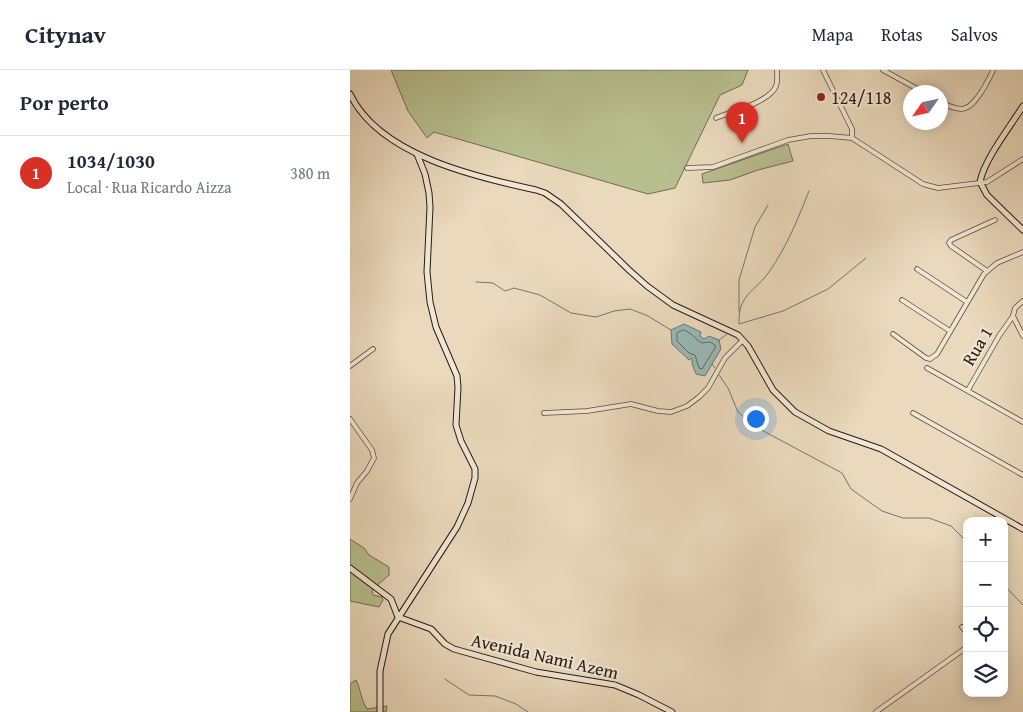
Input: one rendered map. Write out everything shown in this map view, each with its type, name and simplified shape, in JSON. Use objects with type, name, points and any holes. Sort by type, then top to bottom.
[{"type":"street","points":[[716,118],[767,96],[776,87],[777,70]]},
{"type":"street","points":[[823,70],[852,129],[852,138]]},
{"type":"street","points":[[883,70],[910,85]]},
{"type":"street","points":[[987,70],[990,77]]},
{"type":"street","points":[[948,106],[956,109],[972,106],[990,77],[992,70]]},
{"type":"street","points":[[350,94],[358,108],[372,124],[417,153],[463,172],[544,193],[574,215],[647,286],[673,305],[731,331],[743,340],[752,352],[773,390],[795,412],[823,428],[870,444],[898,458],[1023,529]]},
{"type":"street","points":[[980,185],[989,161],[1023,106]]},
{"type":"street","points":[[687,168],[714,167],[777,143],[799,137],[829,136],[852,138],[928,186],[946,188],[980,185],[1023,159]]},
{"type":"street","points":[[380,712],[378,685],[382,656],[388,634],[457,527],[468,503],[475,478],[475,469],[461,441],[456,425],[457,376],[436,327],[430,302],[427,272],[430,200],[426,174],[417,153]]},
{"type":"street","points":[[980,185],[1023,230]]},
{"type":"street","points":[[987,271],[949,243],[951,240],[995,220]]},
{"type":"street","points":[[894,334],[930,359],[937,354],[987,271],[997,263],[1023,252]]},
{"type":"street","points":[[917,269],[967,302]]},
{"type":"street","points":[[902,300],[950,331]]},
{"type":"street","name":"Rua 1","points":[[968,390],[999,336],[1013,316],[1015,308],[1023,301]]},
{"type":"street","points":[[1013,316],[1023,336]]},
{"type":"street","points":[[544,413],[587,411],[631,404],[658,411],[671,412],[687,406],[708,388],[725,358],[743,340]]},
{"type":"street","points":[[350,366],[373,349]]},
{"type":"street","points":[[927,368],[1023,422]]},
{"type":"street","points":[[913,413],[1023,475]]},
{"type":"street","points":[[350,419],[372,450],[374,458],[367,471],[357,483],[350,499]]},
{"type":"street","points":[[350,568],[391,598],[398,617]]},
{"type":"street","name":"Avenida Nami Azem","points":[[398,617],[431,629],[445,644],[454,649],[536,672],[615,685],[672,712]]},
{"type":"street","points":[[876,712],[963,650]]},
{"type":"green space","points":[[391,70],[748,70],[742,85],[720,95],[675,188],[648,194],[434,132],[427,138],[408,111]]},
{"type":"green space","points":[[788,144],[793,161],[730,180],[703,183],[702,174]]},
{"type":"green space","points":[[350,539],[364,548],[369,555],[389,567],[389,575],[372,590],[373,595],[382,597],[383,600],[379,607],[350,601]]},
{"type":"green space","points":[[356,680],[367,709],[387,706],[386,712],[350,712],[350,684]]},
{"type":"water","points":[[684,324],[701,332],[700,336],[704,339],[709,336],[719,340],[721,349],[705,376],[696,374],[692,358],[689,360],[672,344],[671,330]]},
{"type":"waterway","points":[[809,191],[781,253],[769,272],[744,300],[739,314],[739,324],[783,311],[828,289],[866,258]]},
{"type":"waterway","points":[[739,311],[739,280],[755,227],[768,205]]},
{"type":"waterway","points":[[476,282],[493,283],[505,291],[514,288],[540,295],[571,313],[596,317],[614,311],[630,309],[646,315],[671,330]]},
{"type":"waterway","points":[[718,341],[727,334]]},
{"type":"waterway","points":[[712,364],[715,368]]},
{"type":"waterway","points":[[719,375],[728,388],[738,412],[754,426],[842,473],[851,489],[882,511],[903,518],[929,518],[951,526],[963,538]]},
{"type":"waterway","points":[[1008,589],[1023,605]]},
{"type":"waterway","points":[[445,679],[469,695],[495,696],[516,704],[528,712]]},
{"type":"place","name":"124/118","points":[[821,97]]},
{"type":"place","name":"1034/1030","points":[[742,143]]}]
